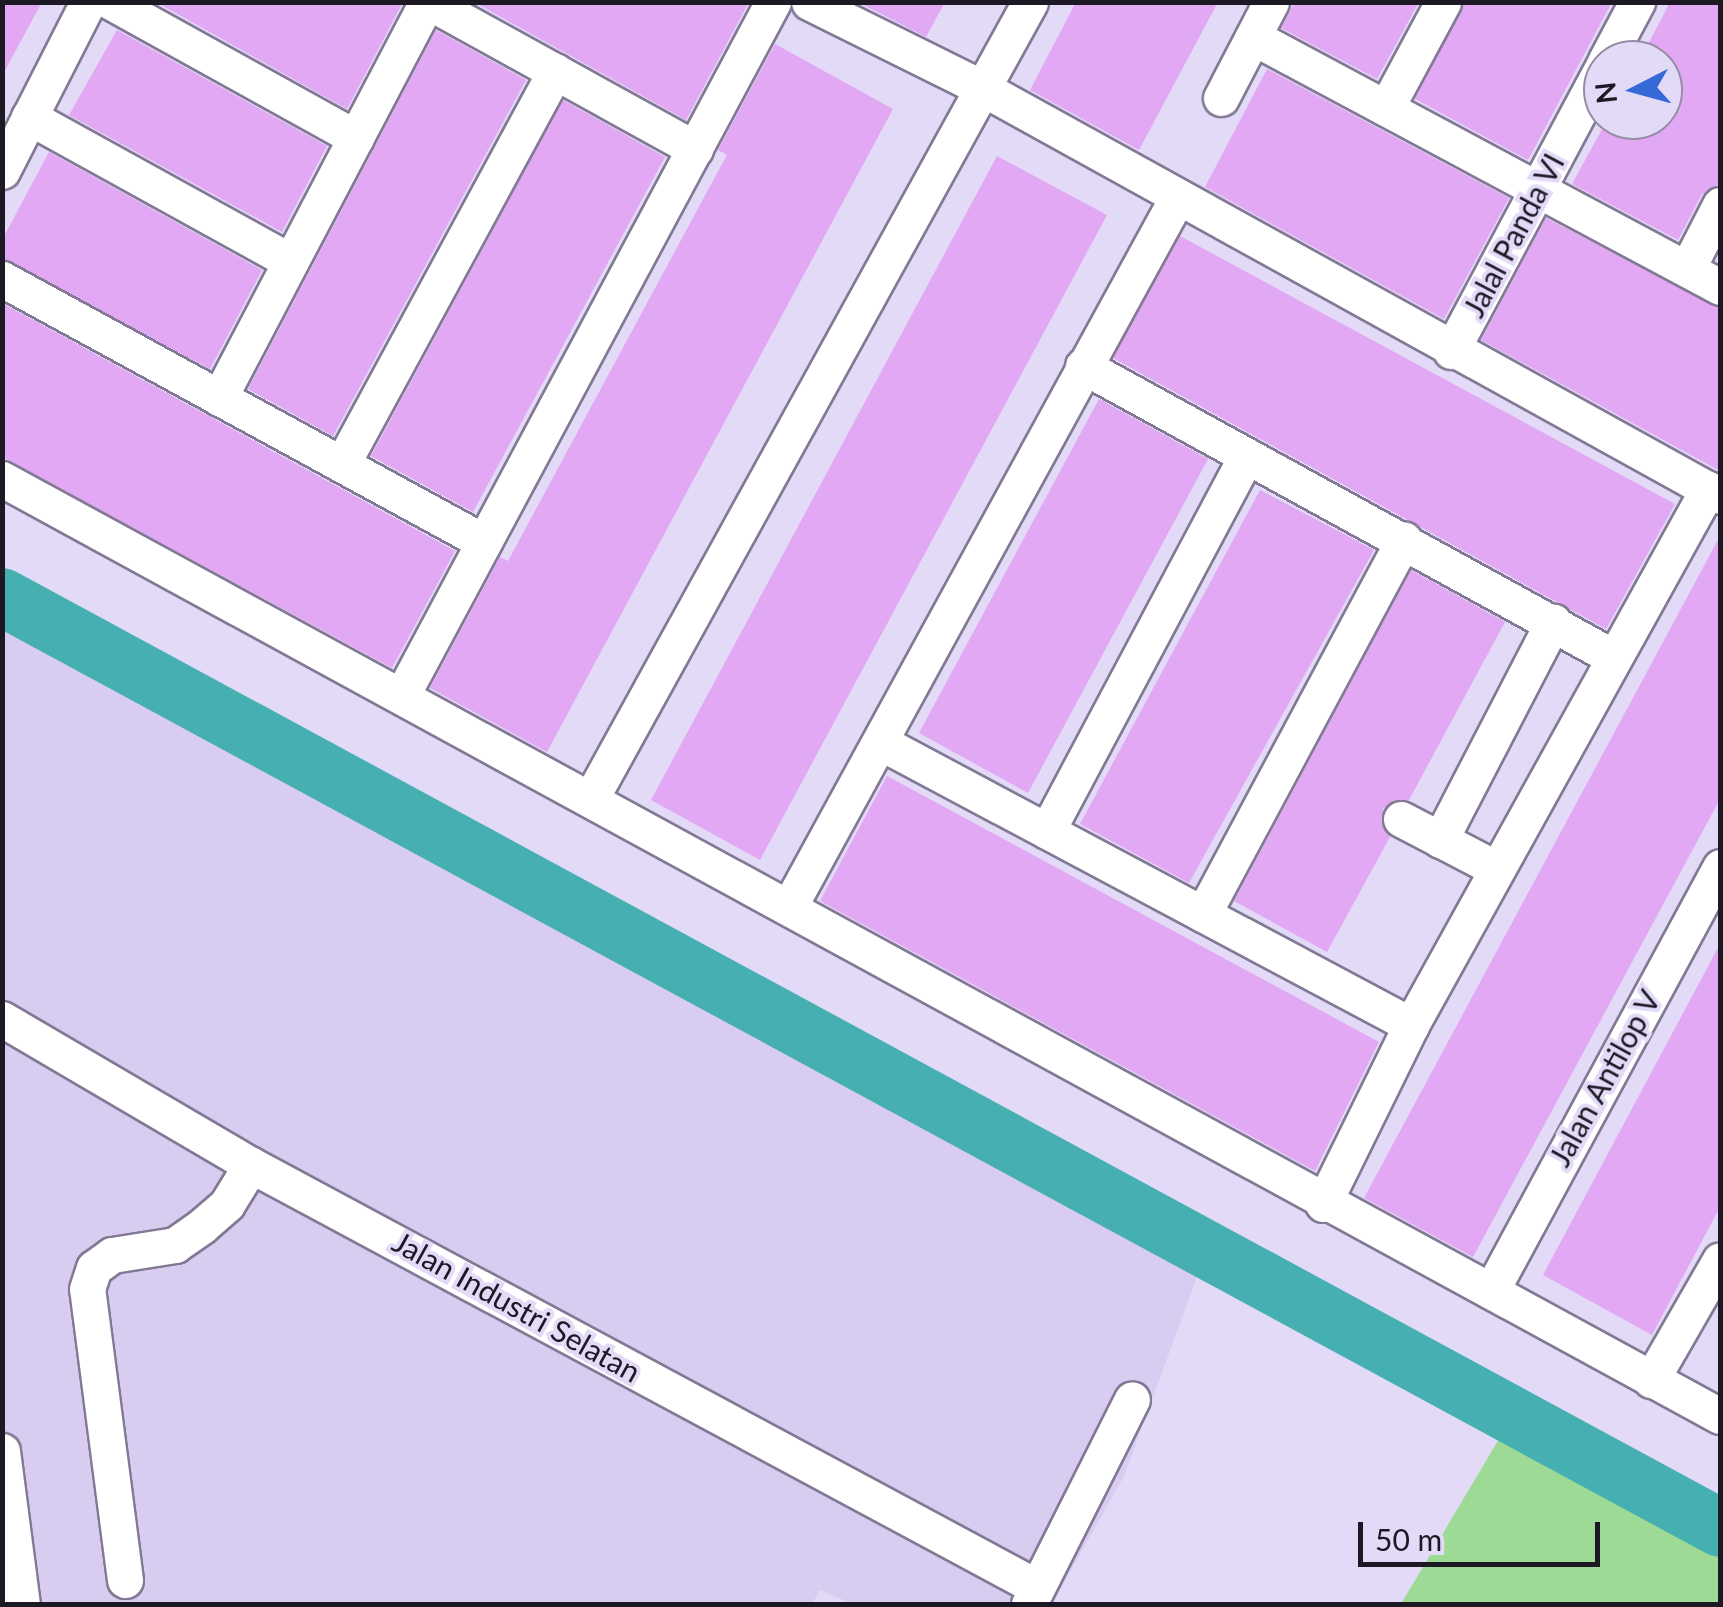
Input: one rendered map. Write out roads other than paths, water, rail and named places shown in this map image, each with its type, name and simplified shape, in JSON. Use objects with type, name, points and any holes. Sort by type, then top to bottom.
[{"type":"street","points":[[2,171],[88,2]]},
{"type":"street","points":[[111,2],[356,138]]},
{"type":"street","points":[[219,398],[428,2],[695,148]]},
{"type":"street","points":[[402,695],[773,2]]},
{"type":"street","points":[[809,2],[984,90],[1176,200],[1714,493],[1613,657],[1410,1025],[1323,1204]]},
{"type":"street","points":[[591,798],[1030,2]]},
{"type":"street","points":[[1221,98],[1271,2]]},
{"type":"street","points":[[1386,108],[1443,2]]},
{"type":"street","name":"Jalal Panda VI","points":[[1617,40],[1637,2]]},
{"type":"street","points":[[1253,37],[1720,287]]},
{"type":"street","points":[[342,464],[555,71]]},
{"type":"street","name":"Jalal Panda VI","points":[[1451,350],[1583,104]]},
{"type":"street","points":[[29,118],[290,261]]},
{"type":"street","points":[[790,905],[1176,200]]},
{"type":"street","points":[[1687,269],[1720,204]]},
{"type":"street","points":[[2,278],[484,542]]},
{"type":"street","points":[[1083,366],[1613,657]]},
{"type":"street","points":[[1047,831],[1246,456]]},
{"type":"street","points":[[2,479],[790,905],[1323,1204],[1720,1416]]},
{"type":"street","points":[[1203,914],[1404,539]]},
{"type":"street","points":[[1440,840],[1553,622]]},
{"type":"street","points":[[880,742],[1410,1025]]},
{"type":"street","points":[[1401,820],[1498,869]]},
{"type":"street","name":"Jalan Antilop V","points":[[1491,1291],[1720,867]]},
{"type":"street","name":"Jalan Industri Selatan","points":[[2,1019],[251,1165],[1032,1595]]},
{"type":"street","points":[[125,1580],[87,1290],[94,1268],[112,1256],[176,1246],[202,1226],[251,1165]]},
{"type":"street","points":[[1651,1380],[1720,1260]]},
{"type":"street","points":[[1032,1595],[1132,1399]]},
{"type":"street","points":[[2,1451],[22,1604]]},
{"type":"waterway","points":[[2,597],[1720,1528]]}]
